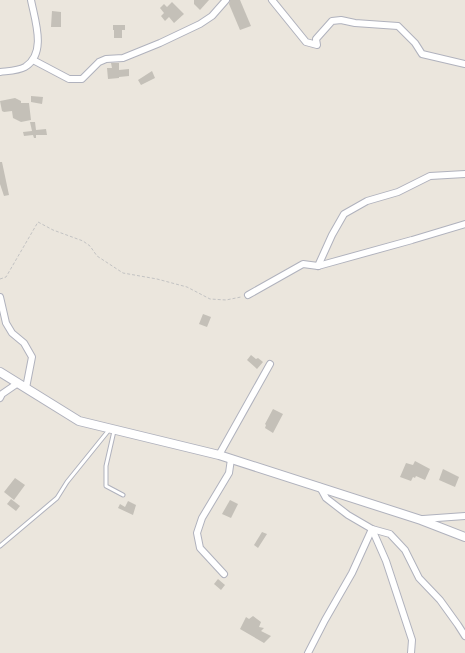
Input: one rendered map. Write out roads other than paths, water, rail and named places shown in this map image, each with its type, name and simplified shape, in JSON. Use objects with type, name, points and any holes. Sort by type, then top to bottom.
[{"type":"street","points":[[0,72],[23,68],[33,60],[37,48],[38,34],[31,0]]},
{"type":"street","points":[[33,60],[69,79],[82,79],[99,62],[106,59],[123,58],[160,43],[200,24],[212,16],[226,0]]},
{"type":"street","points":[[272,0],[306,42],[317,45],[316,39],[332,21],[341,20],[355,23],[398,26],[415,43],[422,54],[465,64]]},
{"type":"street","points":[[318,266],[332,235],[344,214],[367,201],[398,192],[430,176],[465,174]]},
{"type":"street","points":[[248,295],[303,264],[318,266],[465,224]]},
{"type":"street","points":[[0,297],[6,323],[12,333],[24,343],[32,357],[26,388]]},
{"type":"street","points":[[219,455],[270,364]]},
{"type":"street","points":[[0,372],[79,421],[219,455],[421,520],[465,537]]},
{"type":"street","points":[[0,398],[2,394],[18,383]]},
{"type":"street","points":[[224,574],[200,548],[197,533],[202,518],[229,473],[231,459]]},
{"type":"street","points":[[320,487],[326,498],[348,515],[372,529],[390,534],[405,550],[419,578],[440,600],[465,636]]},
{"type":"street","points":[[421,520],[465,516]]},
{"type":"street","points":[[308,653],[352,573],[372,529]]},
{"type":"street","points":[[372,529],[386,561],[412,640],[411,653]]},
{"type":"lane","points":[[112,429],[106,466],[106,486],[122,495]]},
{"type":"lane","points":[[0,546],[57,498],[84,459],[112,429]]}]
